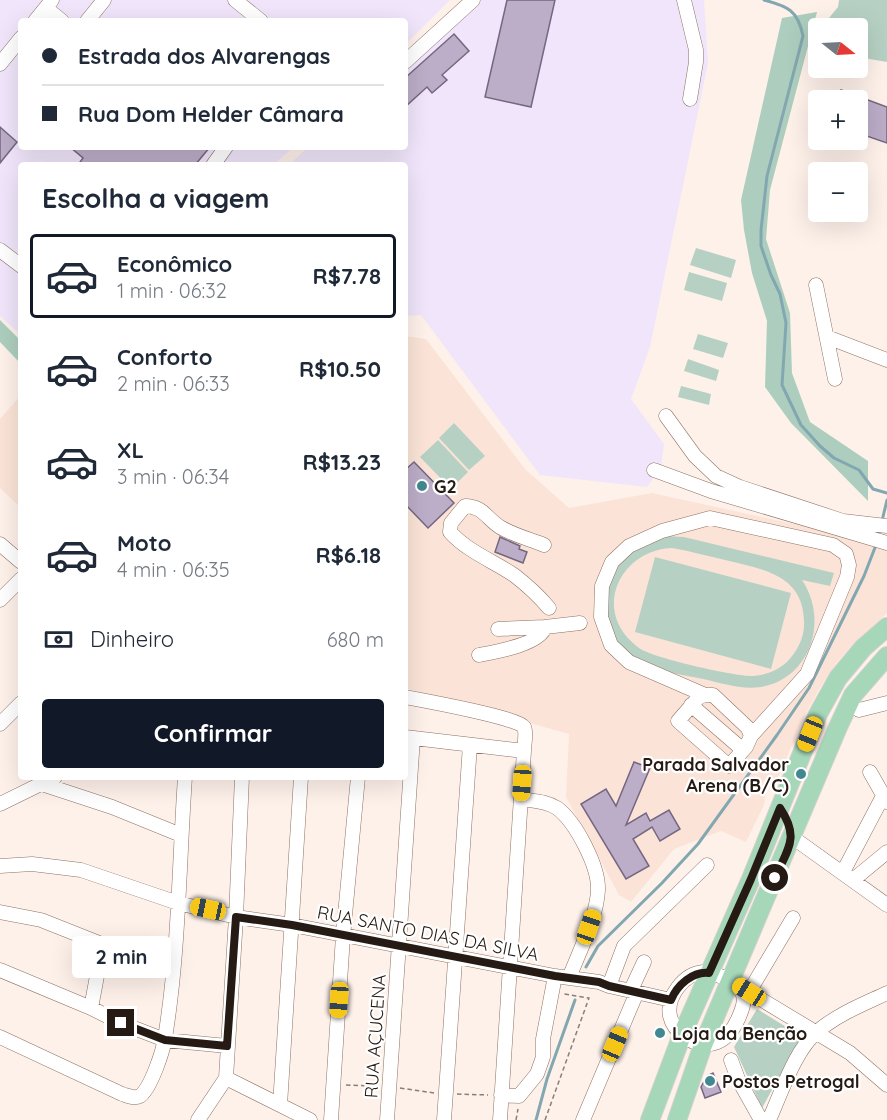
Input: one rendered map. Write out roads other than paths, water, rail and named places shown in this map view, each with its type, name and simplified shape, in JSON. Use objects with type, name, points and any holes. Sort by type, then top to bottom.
[{"type":"main road","points":[[650,1120],[682,1035],[829,693],[852,661],[887,627]]},
{"type":"main road","points":[[677,1120],[703,1045],[744,989],[792,837],[854,695],[887,656]]},
{"type":"main road","points":[[780,808],[788,820],[792,837]]},
{"type":"street","points":[[89,18],[104,0]]},
{"type":"street","points":[[235,0],[257,18]]},
{"type":"street","points":[[408,59],[473,0]]},
{"type":"street","points":[[684,0],[696,50],[695,75],[690,99]]},
{"type":"street","points":[[37,18],[49,4],[60,18]]},
{"type":"street","points":[[0,64],[18,42]]},
{"type":"street","points":[[0,250],[18,264]]},
{"type":"street","points":[[816,285],[834,379]]},
{"type":"street","points":[[827,337],[887,360]]},
{"type":"street","points":[[666,416],[695,456],[716,476],[740,487],[843,521],[887,526]]},
{"type":"street","points":[[654,470],[711,491],[887,543]]},
{"type":"street","points":[[544,545],[502,528],[486,514],[471,506],[465,506],[452,523],[450,532],[458,541],[535,591],[549,608]]},
{"type":"street","points":[[705,695],[629,662],[611,645],[601,617],[602,586],[612,562],[629,546],[662,531],[710,518],[833,545],[846,554],[849,565],[847,577],[807,674],[750,736],[743,750],[729,766],[678,721],[699,697],[712,695],[748,728],[750,736]]},
{"type":"street","points":[[0,544],[18,559]]},
{"type":"street","points":[[0,600],[18,582]]},
{"type":"street","points":[[498,629],[582,625],[601,617]]},
{"type":"street","points":[[479,655],[535,638],[543,633],[545,627]]},
{"type":"street","points":[[408,698],[503,718],[522,724],[525,729],[500,1120]]},
{"type":"street","points":[[859,710],[887,703]]},
{"type":"street","points":[[692,705],[743,750]]},
{"type":"street","points":[[0,724],[18,706]]},
{"type":"street","points":[[409,738],[524,751]]},
{"type":"street","name":"RUA AÇUCENA","points":[[408,759],[409,738]]},
{"type":"street","points":[[444,1120],[470,745]]},
{"type":"street","points":[[848,876],[885,799],[870,772]]},
{"type":"street","points":[[0,804],[48,780],[181,835]]},
{"type":"street","points":[[0,1037],[134,1098],[138,1097],[148,1085],[165,1040],[178,903],[185,780]]},
{"type":"street","points":[[198,1120],[226,1078],[242,780]]},
{"type":"street","points":[[280,1105],[301,780]]},
{"type":"street","points":[[331,1120],[343,936],[358,780]]},
{"type":"street","name":"RUA AÇUCENA","points":[[387,1120],[407,780]]},
{"type":"street","points":[[501,1095],[519,1096],[537,1074],[543,1057],[543,1039],[552,992],[567,978],[596,907],[598,878],[592,860],[576,832],[558,809],[537,801],[521,800]]},
{"type":"street","points":[[792,837],[887,905]]},
{"type":"street","points":[[848,876],[887,852]]},
{"type":"street","name":"RUA SANTO DIAS DA SILVA","points":[[0,866],[32,864],[81,870],[178,903],[236,917],[292,925],[604,984],[671,1000]]},
{"type":"street","points":[[604,984],[624,946],[707,865]]},
{"type":"street","points":[[0,912],[41,920],[172,972]]},
{"type":"street","points":[[744,1007],[744,989],[793,918]]},
{"type":"street","points":[[91,1008],[104,944]]},
{"type":"street","points":[[583,1120],[644,962]]},
{"type":"street","points":[[0,970],[165,1040],[227,1046]]},
{"type":"street","points":[[744,989],[752,1000],[744,1007],[734,1029],[715,1044],[703,1045],[682,1035],[671,1019],[669,1009],[676,990],[692,976],[709,973],[744,989],[816,1032],[864,1063],[887,1085]]},
{"type":"street","points":[[769,1120],[801,1053],[816,1032],[831,1021],[887,993]]},
{"type":"street","points":[[731,1060],[738,1079],[761,1120]]},
{"type":"street","points":[[226,1078],[310,1120]]},
{"type":"waterway","points":[[764,0],[790,10],[798,20],[803,36],[767,176],[761,230],[761,246],[780,294],[786,323],[782,385],[801,425],[820,446],[834,458],[859,470],[873,489],[887,493]]},
{"type":"waterway","points":[[882,521],[887,500]]},
{"type":"waterway","points":[[586,967],[598,946],[698,844],[777,735],[809,688],[864,576],[876,545]]},
{"type":"waterway","points":[[536,1120],[547,1079],[575,1000]]},
{"type":"place","name":"G2","points":[[422,486]]},
{"type":"place","name":"Parada Salvador Arena (B/C)","points":[[801,774]]},
{"type":"place","name":"Loja da Benção","points":[[660,1033]]},
{"type":"place","name":"Postos Petrogal","points":[[710,1081]]}]
